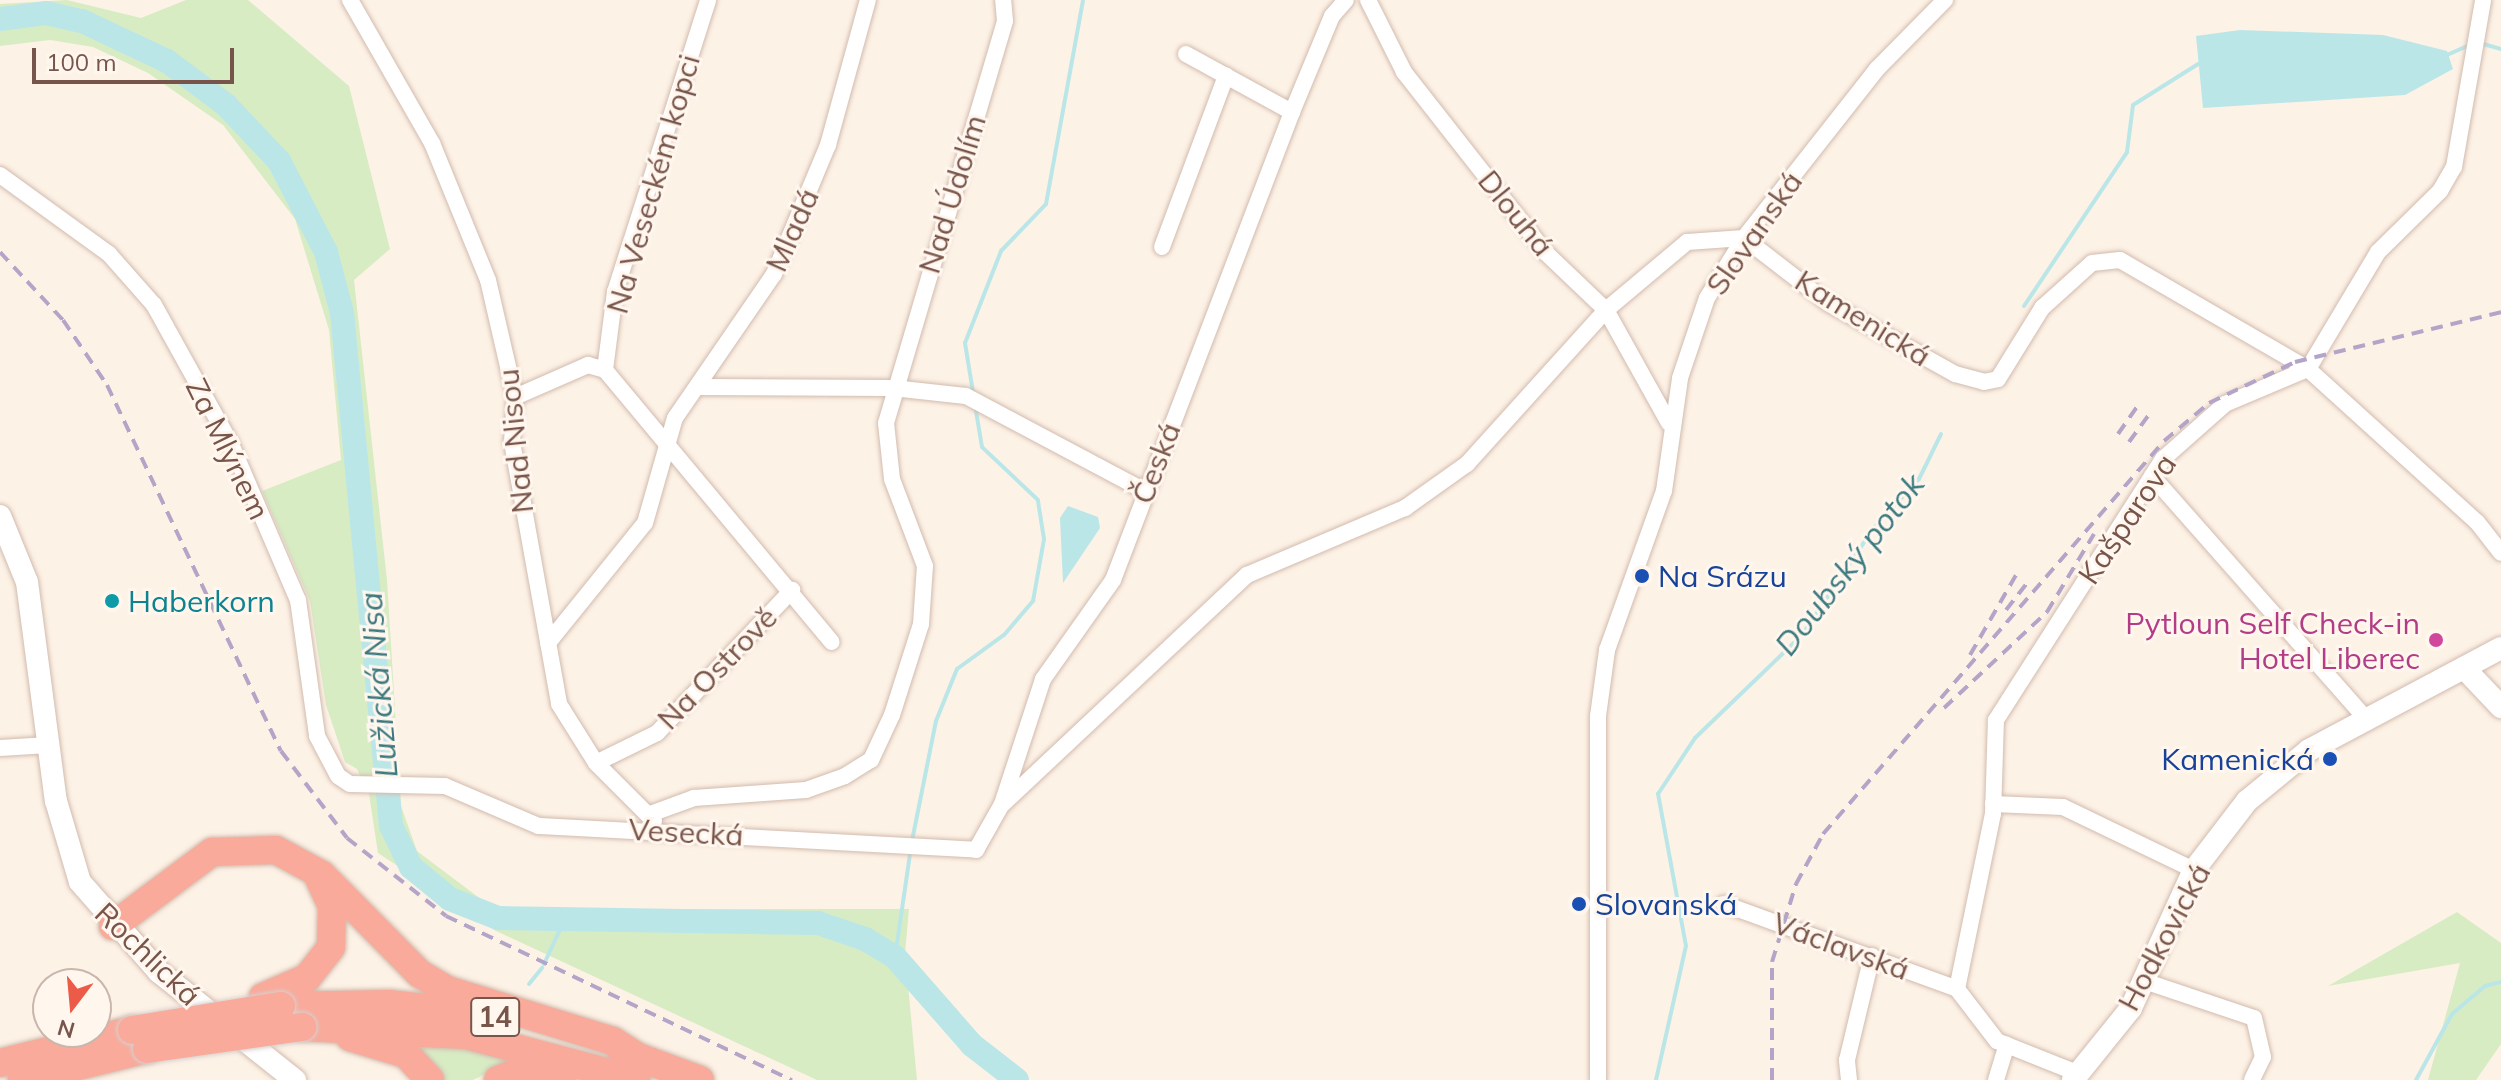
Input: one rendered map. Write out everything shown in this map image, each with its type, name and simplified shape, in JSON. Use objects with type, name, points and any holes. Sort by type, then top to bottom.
[{"type":"highway","points":[[113,926],[212,852],[276,850],[314,869],[420,974],[450,991],[613,1041],[637,1068]]},
{"type":"highway","points":[[287,997],[321,965],[335,928],[314,869]]},
{"type":"highway","name":"14","points":[[22,1080],[225,1011],[287,997],[467,1012],[637,1068]]},
{"type":"highway","points":[[302,1027],[380,1043],[406,1054],[430,1080]]},
{"type":"highway","name":"14","points":[[0,1063],[139,1040],[302,1027],[466,1035],[700,1080]]},
{"type":"highway","points":[[498,1080],[555,1067],[605,1080]]},
{"type":"street","name":"Nad Nisou","points":[[350,0],[432,143],[488,280],[515,397],[512,442],[559,704],[596,763],[654,821]]},
{"type":"street","name":"Na Veseckém kopci","points":[[605,370],[615,292],[708,0]]},
{"type":"street","name":"Mladá","points":[[668,437],[774,274],[828,145],[868,0]]},
{"type":"street","name":"Nad Údolím","points":[[654,821],[694,798],[806,790],[871,760],[921,624],[925,566],[886,456],[893,388],[1005,21],[1003,0]]},
{"type":"street","name":"Česká","points":[[1002,804],[1043,679],[1113,580],[1292,112],[1332,16],[1346,0]]},
{"type":"street","name":"Dlouhá","points":[[1368,0],[1404,72],[1545,252],[1606,310],[1669,423]]},
{"type":"street","name":"Slovanská","points":[[1598,1080],[1598,716],[1611,636],[1664,491],[1669,423],[1707,298],[1744,238],[1877,69],[1945,0]]},
{"type":"street","points":[[2308,369],[2378,252],[2440,191],[2454,167],[2482,24],[2483,0]]},
{"type":"street","points":[[1186,54],[1292,112]]},
{"type":"street","points":[[1162,247],[1226,76]]},
{"type":"street","name":"Za Mlýnem","points":[[0,175],[109,254],[154,305],[231,444],[298,600],[319,745],[355,784]]},
{"type":"street","points":[[1002,804],[1247,575],[1405,508],[1467,464],[1606,310],[1687,242],[1744,238]]},
{"type":"street","name":"Kamenická","points":[[1744,238],[1828,303],[1976,381],[1998,379],[2042,308],[2092,263],[2120,260],[2308,369],[2477,522],[2501,553]]},
{"type":"street","points":[[515,397],[588,365],[605,370]]},
{"type":"street","name":"Kašparova","points":[[1957,989],[1993,804],[1996,720],[2152,476],[2192,428],[2225,404],[2308,369]]},
{"type":"street","name":"Na Ostrově","points":[[605,370],[668,437],[832,642]]},
{"type":"street","points":[[699,387],[893,388],[966,396],[983,402],[1145,491]]},
{"type":"street","points":[[548,643],[645,523],[668,437]]},
{"type":"street","points":[[2152,476],[2366,719]]},
{"type":"street","name":"Rochlická","points":[[0,516],[27,582],[49,745],[70,860],[113,926],[295,1080]]},
{"type":"street","name":"Na Ostrově","points":[[596,763],[657,733],[792,590]]},
{"type":"street","name":"Hodkovická","points":[[2075,1077],[2131,1008],[2194,870],[2247,801],[2309,750],[2501,648]]},
{"type":"street","points":[[2464,668],[2501,707]]},
{"type":"street","points":[[0,748],[49,745]]},
{"type":"street","name":"Vesecká","points":[[355,784],[406,780],[445,786],[539,826],[654,821],[976,850],[1002,804]]},
{"type":"street","points":[[1993,804],[2063,807],[2194,870]]},
{"type":"street","name":"Václavská","points":[[1724,904],[1957,989]]},
{"type":"street","points":[[1849,1080],[1847,1060],[1872,956]]},
{"type":"street","points":[[2144,981],[2254,1018],[2263,1057],[2252,1080]]},
{"type":"street","points":[[1957,989],[2007,1045],[2075,1077]]},
{"type":"street","points":[[1996,1080],[2007,1045]]},
{"type":"green space","points":[[67,0],[141,18],[186,0],[248,0],[349,86],[390,249],[354,280],[387,580],[401,806],[417,851],[494,909],[909,909],[905,953],[917,1080],[817,1080],[496,931],[378,853],[369,794],[357,769],[345,762],[326,705],[310,601],[262,491],[341,460],[329,330],[295,219],[223,125],[148,73],[93,47],[50,40],[0,46],[0,4]]},
{"type":"green space","points":[[2457,912],[2501,943],[2501,1044],[2476,1080],[2428,1080],[2460,963],[2328,986]]},
{"type":"green space","points":[[403,1042],[518,1058],[473,1080],[440,1080]]},
{"type":"water","points":[[2240,30],[2383,35],[2447,51],[2453,69],[2405,95],[2203,108],[2196,36]]},
{"type":"water","points":[[1068,506],[1098,517],[1100,528],[1063,583],[1060,518]]},
{"type":"waterway","points":[[973,392],[965,343],[1001,251],[1046,204],[1083,0]]},
{"type":"waterway","name":"Lužická Nisa","points":[[0,19],[46,13],[82,21],[167,61],[226,105],[279,161],[326,252],[342,313],[391,826],[411,867],[450,899],[498,918],[818,923],[865,939],[895,957],[972,1045],[1017,1080]]},
{"type":"waterway","name":"Doubský potok","points":[[2480,43],[2501,49]]},
{"type":"waterway","name":"Doubský potok","points":[[2447,55],[2472,44]]},
{"type":"waterway","name":"Doubský potok","points":[[2024,306],[2127,152],[2133,105],[2198,64]]},
{"type":"waterway","points":[[912,841],[936,721],[957,669],[1004,635],[1033,601],[1044,539],[1038,500],[982,447],[975,405]]},
{"type":"waterway","name":"Doubský potok","points":[[1656,1080],[1686,946],[1658,794],[1695,738],[1802,635],[1873,529],[1919,479],[1941,434]]},
{"type":"waterway","points":[[895,957],[910,854]]},
{"type":"waterway","points":[[544,964],[564,921]]},
{"type":"waterway","points":[[529,984],[542,968]]},
{"type":"waterway","points":[[2416,1080],[2452,1014],[2485,986],[2501,982]]},
{"type":"railway","points":[[0,252],[63,320],[107,385],[281,751],[347,838],[446,916],[792,1080]]},
{"type":"railway","points":[[1772,1080],[1772,962],[1796,884],[1823,834],[2164,441],[2209,403],[2295,362],[2501,312]]},
{"type":"railway","points":[[2118,434],[2139,404]]},
{"type":"railway","points":[[2129,442],[2151,412]]},
{"type":"railway","points":[[1944,708],[2047,612],[2094,534]]},
{"type":"railway","points":[[1970,655],[2016,575]]},
{"type":"railway","points":[[2006,610],[2027,583]]},
{"type":"place","name":"Na Srázu","points":[[1642,576]]},
{"type":"place","name":"Haberkorn","points":[[112,601]]},
{"type":"place","name":"Pytloun Self Check-in Hotel Liberec","points":[[2436,640]]},
{"type":"place","name":"Kamenická","points":[[2330,759]]},
{"type":"place","name":"Slovanská","points":[[1579,904]]}]
